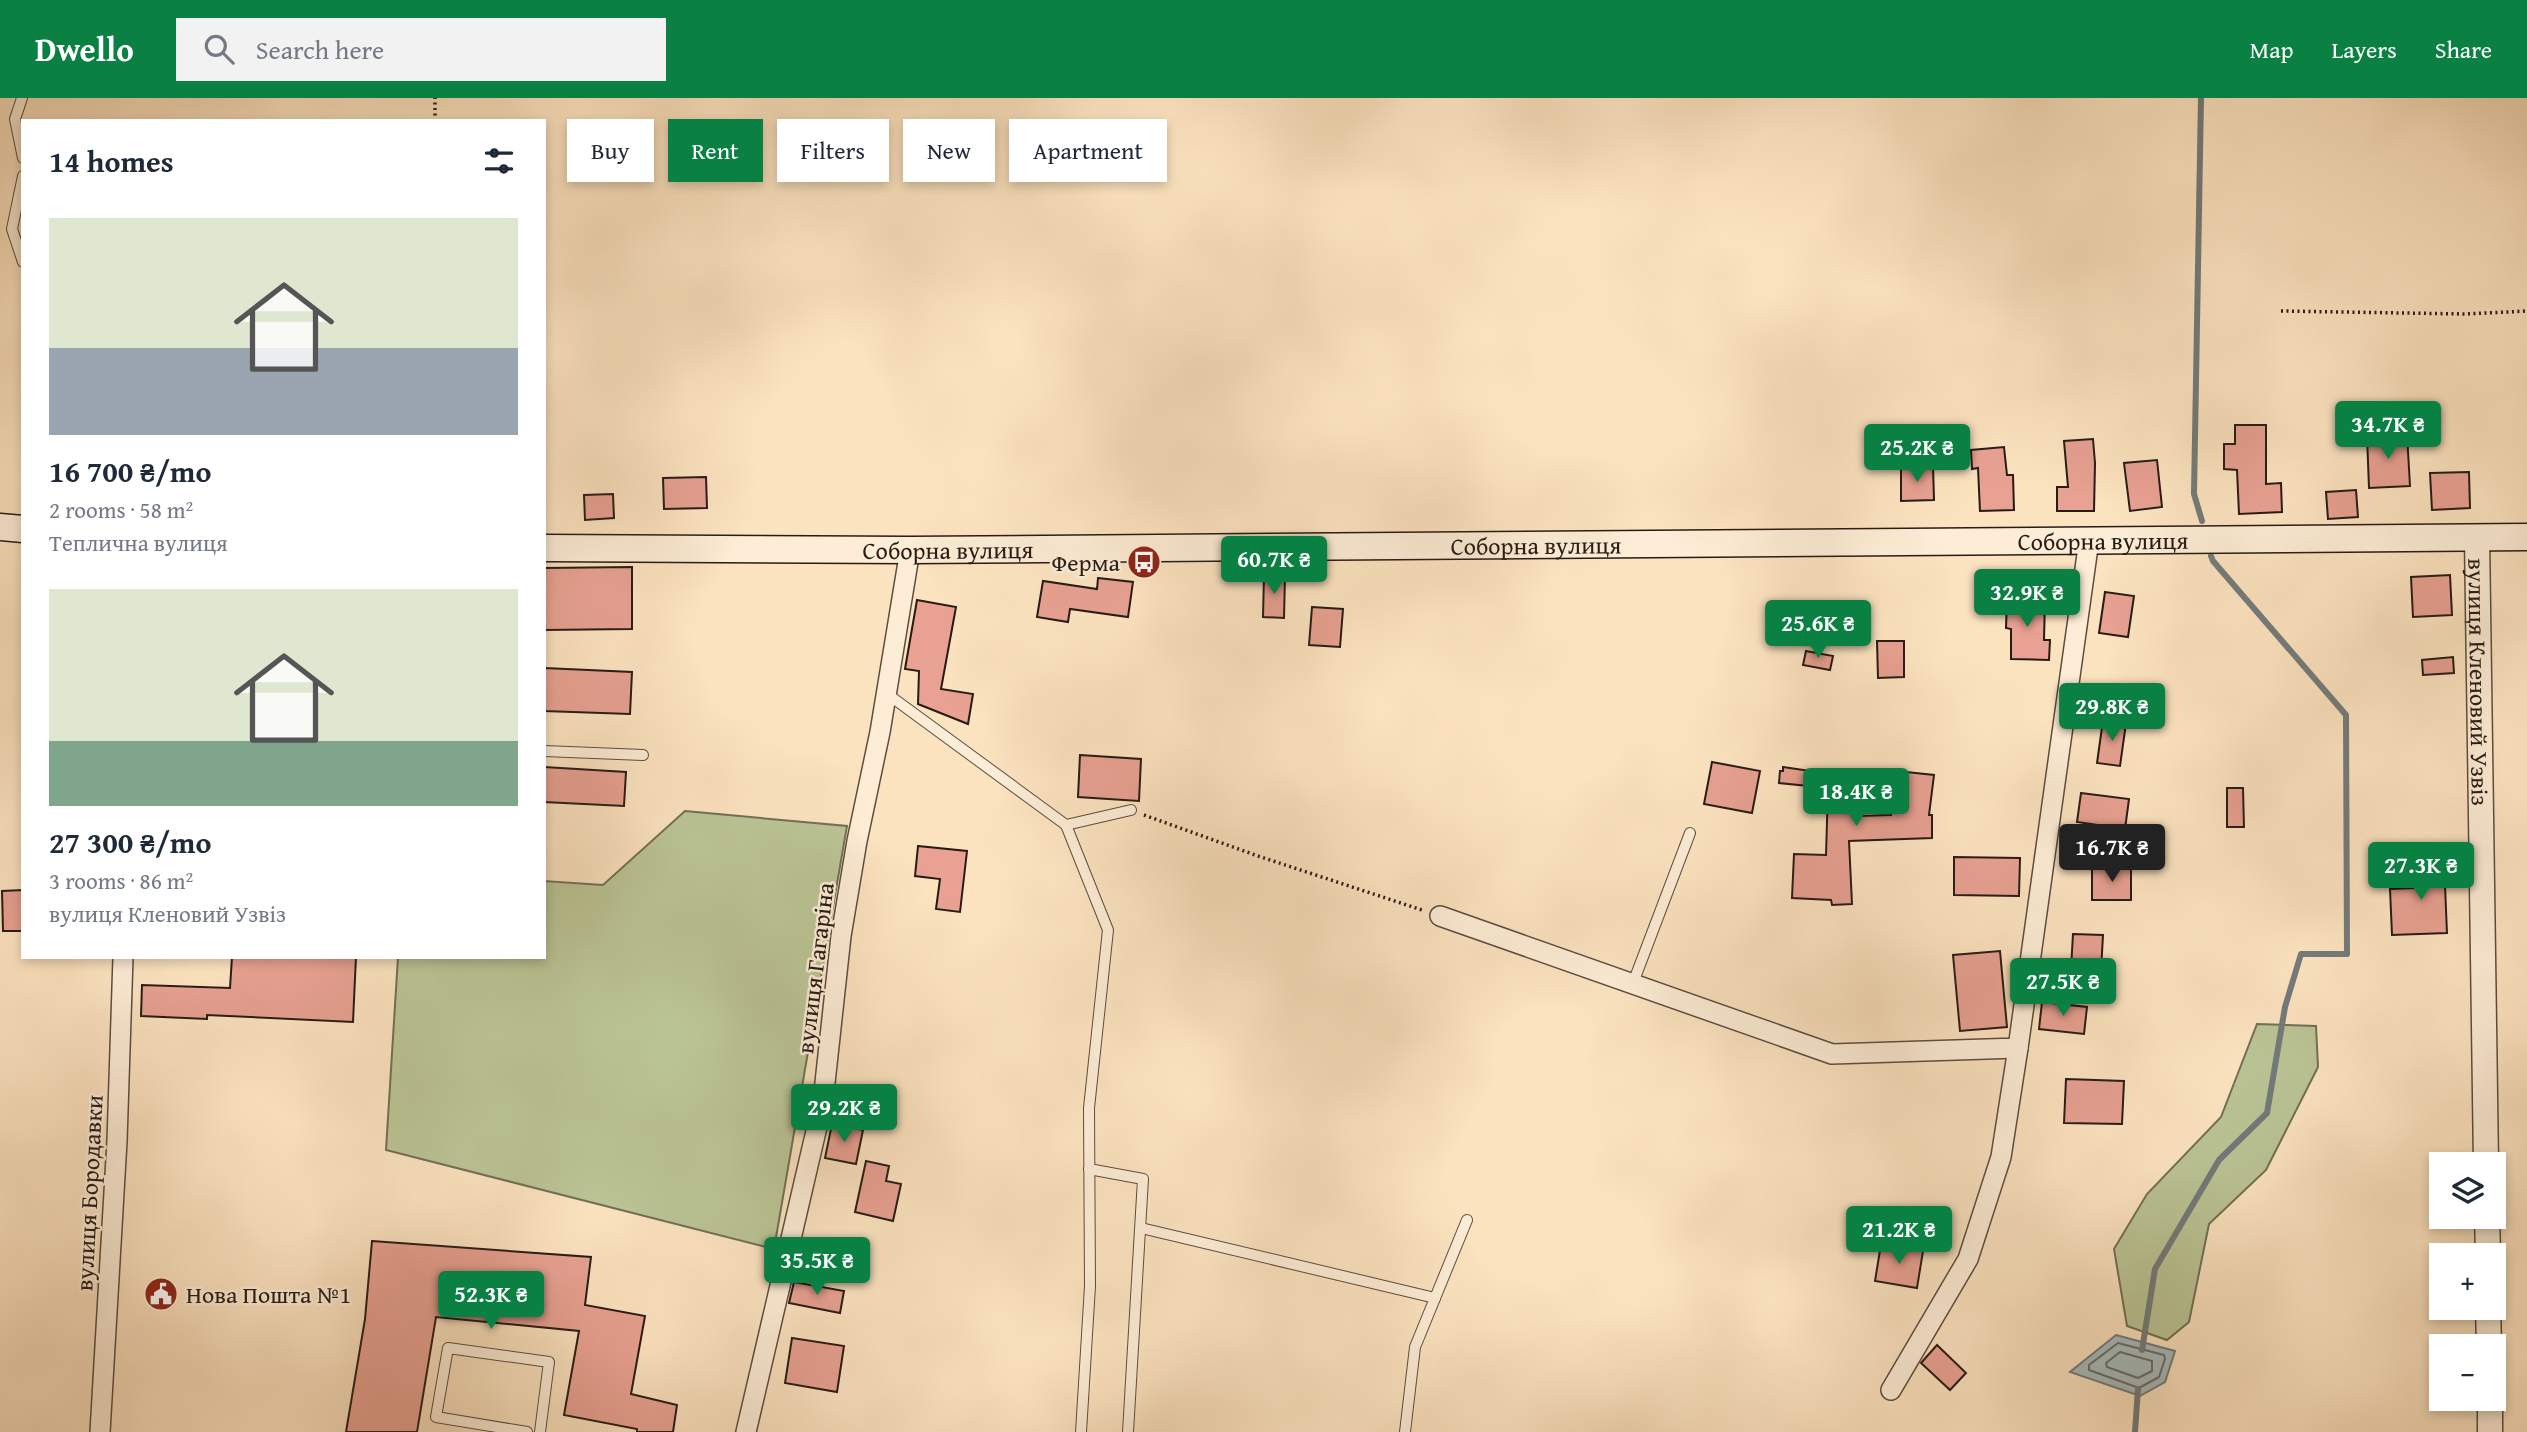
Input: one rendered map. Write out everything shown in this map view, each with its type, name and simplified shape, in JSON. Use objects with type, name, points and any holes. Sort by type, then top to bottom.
[{"type":"main road","points":[[0,527],[21,529]]},
{"type":"main road","name":"Соборна вулиця","points":[[546,548],[910,550],[2527,537]]},
{"type":"street","name":"вулиця Кленовий Узвіз","points":[[2477,537],[2486,1152]]},
{"type":"street","points":[[1891,1390],[1968,1259],[2001,1157],[2089,540]]},
{"type":"street","name":"вулиця Гагаріна","points":[[747,1432],[780,1276],[823,1101],[841,936],[910,550]]},
{"type":"street","points":[[1440,916],[1832,1054],[2018,1048]]},
{"type":"street","name":"вулиця Бородавки","points":[[100,1432],[117,1141],[123,959]]},
{"type":"street","points":[[2490,1411],[2490,1432]]},
{"type":"lane","points":[[21,148],[15,119],[22,98]]},
{"type":"lane","points":[[21,186],[12,229],[21,256]]},
{"type":"lane","points":[[886,693],[1066,825],[1108,930],[1089,1108],[1090,1286],[1081,1432]]},
{"type":"lane","points":[[546,751],[643,755]]},
{"type":"lane","points":[[1066,825],[1131,810]]},
{"type":"lane","points":[[1633,983],[1690,833]]},
{"type":"lane","points":[[1089,1169],[1143,1179],[1128,1432]]},
{"type":"lane","points":[[1405,1432],[1415,1348],[1467,1220]]},
{"type":"lane","points":[[1141,1228],[1435,1298]]},
{"type":"lane","points":[[527,1432],[436,1418],[448,1348],[549,1362],[540,1432]]},
{"type":"path","points":[[435,98],[435,119]]},
{"type":"path","points":[[2281,311],[2465,314],[2527,311]]},
{"type":"path","points":[[1131,810],[1258,856],[1440,916]]},
{"type":"green space","points":[[685,811],[847,826],[774,1249],[386,1150],[398,959],[546,959],[546,881],[603,885]]},
{"type":"green space","points":[[2257,1024],[2316,1026],[2318,1067],[2266,1170],[2209,1224],[2189,1322],[2167,1340],[2127,1326],[2114,1249],[2147,1194],[2221,1117]]},
{"type":"water","points":[[2116,1335],[2175,1351],[2165,1382],[2140,1396],[2070,1372]]},
{"type":"building","points":[[2235,425],[2266,425],[2266,484],[2281,483],[2282,512],[2239,514],[2237,470],[2224,469],[2224,444],[2235,444]]},
{"type":"building","points":[[1924,431],[1943,431],[1942,458],[1923,457]]},
{"type":"building","points":[[2407,434],[2410,486],[2369,488],[2367,436]]},
{"type":"building","points":[[2093,439],[2094,511],[2057,511],[2057,487],[2068,487],[2064,441]]},
{"type":"building","points":[[2004,447],[2007,475],[2013,475],[2014,510],[1980,511],[1978,468],[1972,469],[1971,450]]},
{"type":"building","points":[[2157,460],[2162,507],[2130,511],[2124,463]]},
{"type":"building","points":[[1933,466],[1934,500],[1901,501],[1901,467]]},
{"type":"building","points":[[2469,472],[2470,508],[2432,510],[2430,473]]},
{"type":"building","points":[[706,477],[707,508],[664,509],[663,478]]},
{"type":"building","points":[[2356,490],[2358,517],[2328,519],[2326,492]]},
{"type":"building","points":[[613,494],[614,518],[585,520],[584,495]]},
{"type":"building","points":[[632,567],[632,629],[546,630],[546,568]]},
{"type":"building","points":[[1264,575],[1285,575],[1284,618],[1263,617]]},
{"type":"building","points":[[2450,575],[2452,615],[2413,617],[2411,577]]},
{"type":"building","points":[[1098,578],[1133,582],[1128,617],[1070,609],[1068,622],[1037,617],[1043,581],[1097,589]]},
{"type":"building","points":[[2105,592],[2134,596],[2128,637],[2099,633]]},
{"type":"building","points":[[2007,599],[2045,600],[2044,640],[2050,640],[2049,660],[2011,659],[2011,629],[2006,628]]},
{"type":"building","points":[[917,600],[956,607],[941,689],[973,694],[968,724],[918,704],[919,671],[905,669]]},
{"type":"building","points":[[1312,607],[1343,609],[1340,647],[1309,645]]},
{"type":"building","points":[[1877,641],[1904,641],[1904,677],[1878,678]]},
{"type":"building","points":[[1806,651],[1833,656],[1830,670],[1803,665]]},
{"type":"building","points":[[2453,657],[2454,673],[2423,675],[2422,660]]},
{"type":"building","points":[[546,668],[632,672],[630,714],[546,711]]},
{"type":"building","points":[[2103,720],[2126,723],[2120,766],[2097,763]]},
{"type":"building","points":[[1080,755],[1141,759],[1139,801],[1078,797]]},
{"type":"building","points":[[1712,762],[1760,771],[1752,813],[1704,804]]},
{"type":"building","points":[[546,767],[626,772],[624,806],[546,802]]},
{"type":"building","points":[[1783,767],[1817,772],[1860,773],[1859,816],[1891,815],[1897,771],[1934,775],[1929,815],[1932,815],[1932,838],[1849,841],[1852,904],[1832,905],[1831,900],[1792,898],[1794,854],[1826,855],[1828,788],[1779,783]]},
{"type":"building","points":[[2227,788],[2243,788],[2244,827],[2227,827]]},
{"type":"building","points":[[2081,793],[2129,799],[2125,829],[2077,822]]},
{"type":"building","points":[[918,846],[967,851],[960,912],[936,909],[940,879],[915,876]]},
{"type":"building","points":[[1954,857],[2020,858],[2019,896],[1954,895]]},
{"type":"building","points":[[2444,861],[2447,933],[2392,935],[2390,889],[2414,888],[2413,862]]},
{"type":"building","points":[[2092,868],[2131,868],[2131,900],[2092,900]]},
{"type":"building","points":[[21,890],[21,931],[3,931],[2,891]]},
{"type":"building","points":[[2073,934],[2103,935],[2101,971],[2071,969]]},
{"type":"building","points":[[2000,951],[2007,1027],[1960,1031],[1953,955]]},
{"type":"building","points":[[232,959],[356,959],[353,1022],[207,1015],[207,1019],[141,1016],[142,985],[230,988]]},
{"type":"building","points":[[2042,1002],[2087,1007],[2084,1034],[2039,1029]]},
{"type":"building","points":[[2066,1079],[2124,1081],[2122,1124],[2064,1123]]},
{"type":"building","points":[[832,1124],[863,1130],[856,1164],[825,1158]]},
{"type":"building","points":[[866,1161],[889,1166],[886,1181],[901,1184],[893,1221],[855,1212]]},
{"type":"building","points":[[372,1241],[591,1257],[585,1305],[645,1316],[631,1394],[677,1405],[673,1432],[637,1432],[637,1429],[564,1415],[579,1331],[436,1317],[417,1432],[346,1432],[365,1319]]},
{"type":"building","points":[[1881,1244],[1923,1251],[1917,1288],[1875,1281]]},
{"type":"building","points":[[794,1282],[844,1291],[840,1313],[789,1303]]},
{"type":"building","points":[[792,1338],[844,1346],[837,1392],[785,1383]]},
{"type":"building","points":[[1937,1345],[1966,1373],[1950,1390],[1921,1363]]},
{"type":"waterway","points":[[2201,98],[2194,494],[2202,521]]},
{"type":"waterway","points":[[2142,1350],[2155,1269],[2219,1160],[2267,1113],[2285,1007],[2301,954],[2347,954],[2346,715],[2211,556]]},
{"type":"waterway","points":[[2135,1432],[2138,1389]]},
{"type":"place","name":"Ферма","points":[[1144,562]]},
{"type":"place","name":"Нова Пошта №1","points":[[161,1294]]}]
